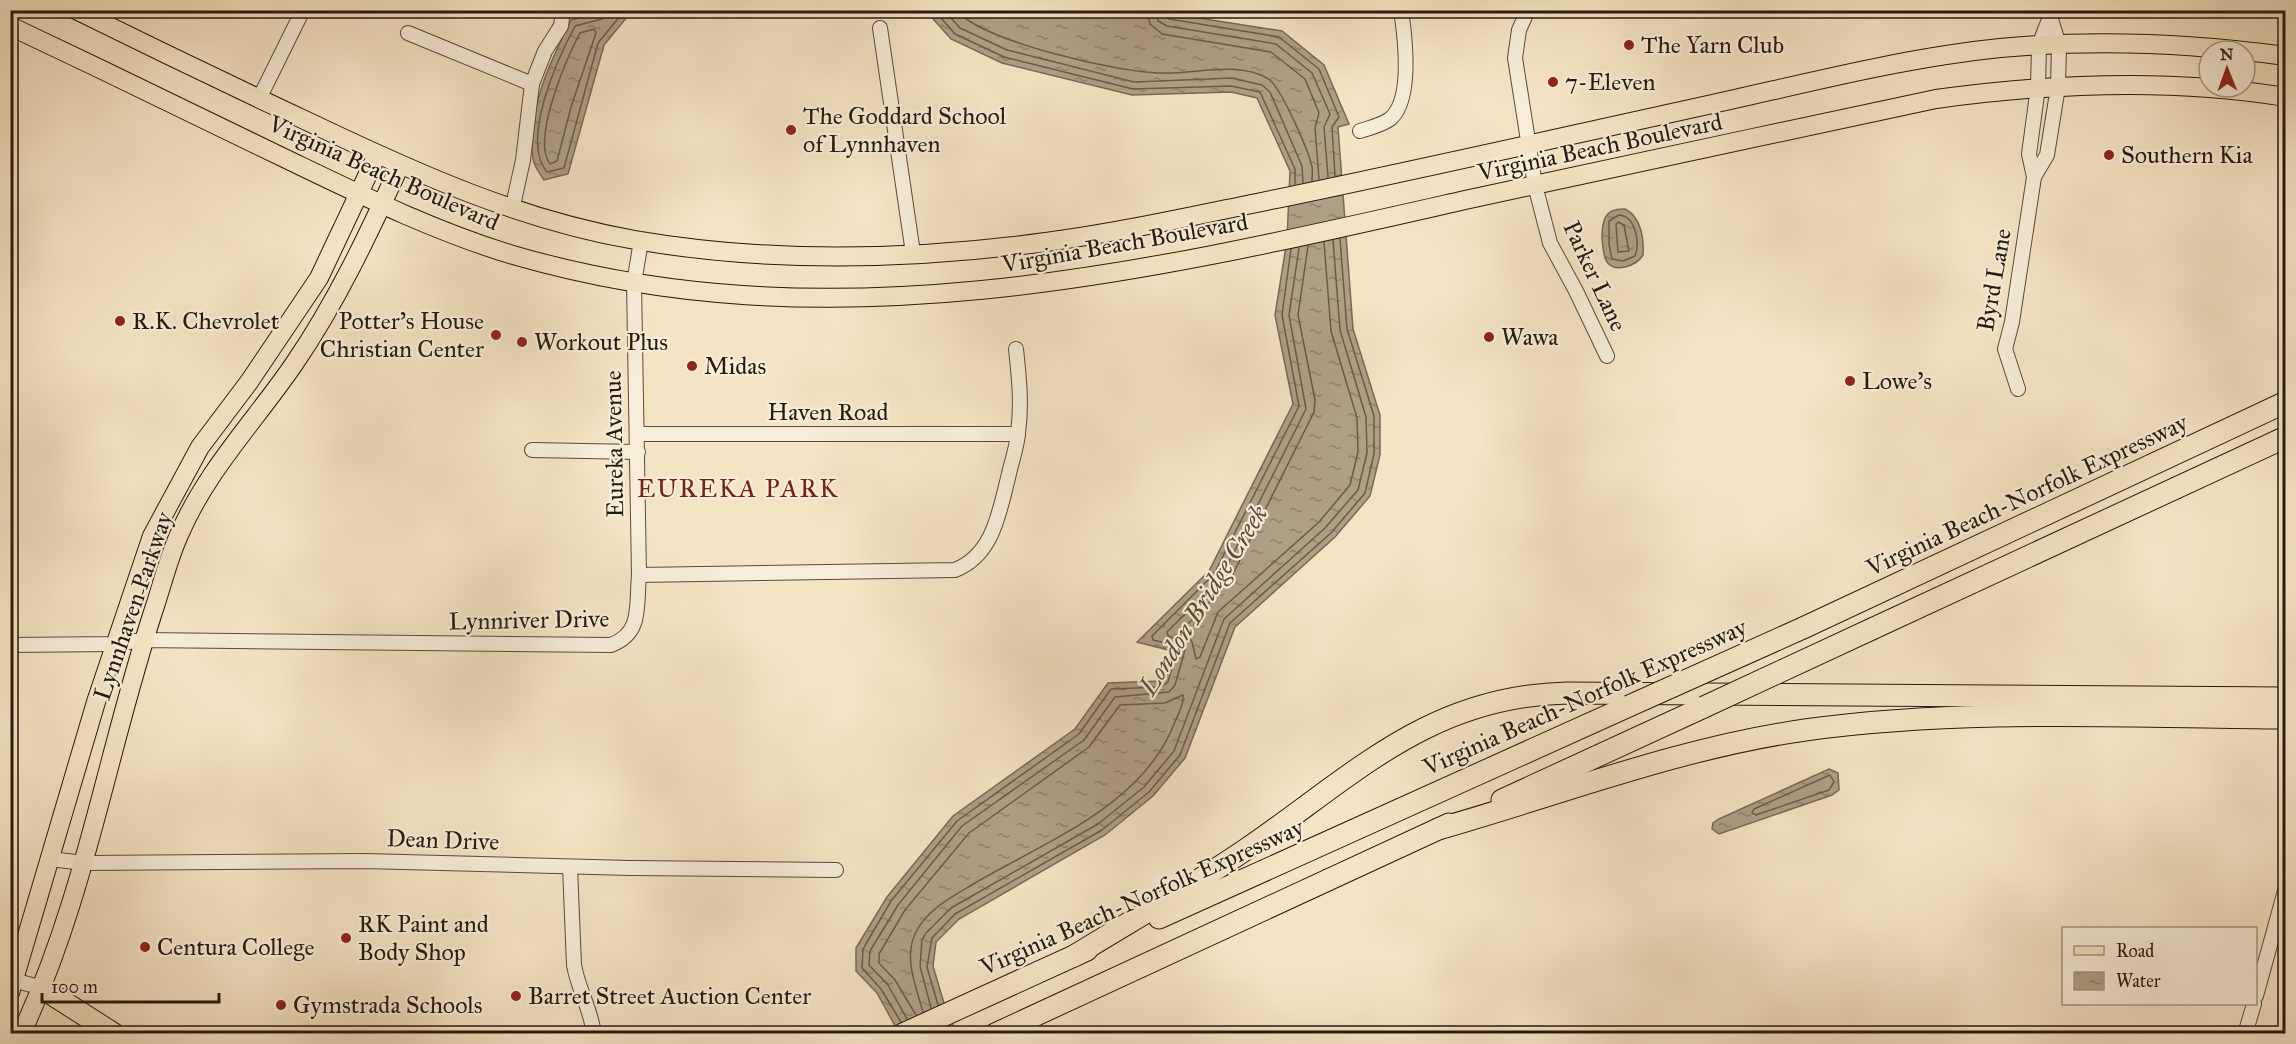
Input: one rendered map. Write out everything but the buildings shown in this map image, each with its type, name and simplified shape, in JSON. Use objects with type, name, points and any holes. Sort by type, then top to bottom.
[{"type":"highway","name":"Virginia Beach-Norfolk Expressway","points":[[903,1034],[1803,628],[2286,402]]},
{"type":"highway","points":[[995,1034],[2286,437]]},
{"type":"highway","points":[[1074,956],[1219,868],[1414,732],[1452,714],[1497,701],[1567,693],[2286,698]]},
{"type":"highway","points":[[1438,829],[1687,753],[1806,730],[1932,718],[2286,718]]},
{"type":"highway","points":[[42,988],[114,1034]]},
{"type":"main road","name":"Virginia Beach Boulevard","points":[[76,10],[400,165],[512,210],[581,229],[641,241],[774,254],[913,254],[1054,241],[1141,227],[1360,182],[1880,68],[1979,51],[2039,45],[2167,43],[2286,56]]},
{"type":"main road","name":"Virginia Beach Boulevard","points":[[10,26],[359,194],[438,229],[514,255],[634,283],[799,297],[933,295],[1082,279],[1361,224],[1936,99],[2038,87],[2178,87],[2286,97]]},
{"type":"main road","name":"Lynnhaven Parkway","points":[[12,984],[114,644],[152,537],[177,486],[200,447],[275,346],[319,278],[377,154]]},
{"type":"main road","name":"Lynnhaven Parkway","points":[[21,1034],[42,988],[84,863],[121,716],[143,640],[178,537],[188,515],[237,439],[294,364],[333,298],[400,165]]},
{"type":"street","points":[[259,99],[303,10]]},
{"type":"street","points":[[512,210],[523,160],[532,84],[544,51],[561,26],[563,10]]},
{"type":"street","points":[[1360,131],[1390,119],[1402,102],[1404,46],[1401,10]]},
{"type":"street","name":"Parker Lane","points":[[1528,10],[1519,30],[1515,58],[1535,185],[1550,243],[1607,356]]},
{"type":"street","name":"Byrd Lane","points":[[2034,177],[2047,155],[2058,87],[2059,45],[2049,14]]},
{"type":"street","name":"Byrd Lane","points":[[2018,390],[2005,349],[2012,322],[2034,177],[2029,154],[2038,87],[2039,45],[2049,14]]},
{"type":"street","points":[[880,28],[913,254]]},
{"type":"street","points":[[408,33],[532,84]]},
{"type":"street","name":"Eureka Avenue","points":[[639,575],[634,283],[641,241]]},
{"type":"street","points":[[639,575],[959,569],[979,554],[990,540],[998,519],[1018,434],[1020,393],[1016,349]]},
{"type":"street","name":"Haven Road","points":[[638,434],[1018,434]]},
{"type":"street","points":[[532,450],[638,452]]},
{"type":"street","name":"Lynnriver Drive","points":[[10,645],[114,644],[143,640],[611,645],[625,640],[635,625],[639,575]]},
{"type":"street","name":"Dean Drive","points":[[50,859],[84,863],[363,861],[570,867],[836,870]]},
{"type":"street","points":[[570,867],[574,965],[577,980],[588,1003],[594,1034]]},
{"type":"street","points":[[2257,992],[2286,887]]},
{"type":"street","points":[[12,984],[42,988]]},
{"type":"street","points":[[2245,1034],[2254,1005]]},
{"type":"water","points":[[606,11],[632,11],[604,45],[568,174],[544,180],[534,162],[532,141],[536,105],[541,88],[571,20]]},
{"type":"water","name":"London Bridge Creek","points":[[926,11],[1154,11],[1282,31],[1324,65],[1349,124],[1338,127],[1353,329],[1380,415],[1380,455],[1370,496],[1335,537],[1235,627],[1185,758],[1153,796],[1105,835],[959,919],[936,942],[933,966],[946,1010],[957,1033],[899,1033],[877,993],[856,971],[856,948],[887,897],[953,816],[1075,729],[1108,683],[1162,681],[1172,651],[1137,642],[1209,571],[1293,404],[1275,315],[1287,240],[1290,171],[1257,98],[1231,92],[1132,95],[1002,63],[951,39]]},
{"type":"water","points":[[1625,209],[1635,217],[1638,223],[1643,242],[1643,255],[1631,265],[1621,268],[1611,266],[1607,262],[1602,239],[1604,221],[1608,213]]},
{"type":"water","points":[[1829,769],[1838,773],[1839,790],[1832,795],[1719,834],[1712,829],[1713,823],[1719,819]]},
{"type":"place","name":"The Yarn Club","points":[[1629,45]]},
{"type":"place","name":"7-Eleven","points":[[1553,82]]},
{"type":"place","name":"The Goddard School of Lynnhaven","points":[[791,130]]},
{"type":"place","name":"Southern Kia","points":[[2109,155]]},
{"type":"place","name":"R.K. Chevrolet","points":[[120,321]]},
{"type":"place","name":"Potter's House Christian Center","points":[[496,335]]},
{"type":"place","name":"Wawa","points":[[1489,337]]},
{"type":"place","name":"Workout Plus","points":[[522,342]]},
{"type":"place","name":"Midas","points":[[692,366]]},
{"type":"place","name":"Lowe's","points":[[1850,381]]},
{"type":"place","name":"RK Paint and Body Shop","points":[[346,938]]},
{"type":"place","name":"Centura College","points":[[145,947]]},
{"type":"place","name":"Barret Street Auction Center","points":[[516,996]]},
{"type":"place","name":"Gymstrada Schools","points":[[281,1005]]},
{"type":"district","name":"EUREKA PARK","points":[[738,488]]}]
